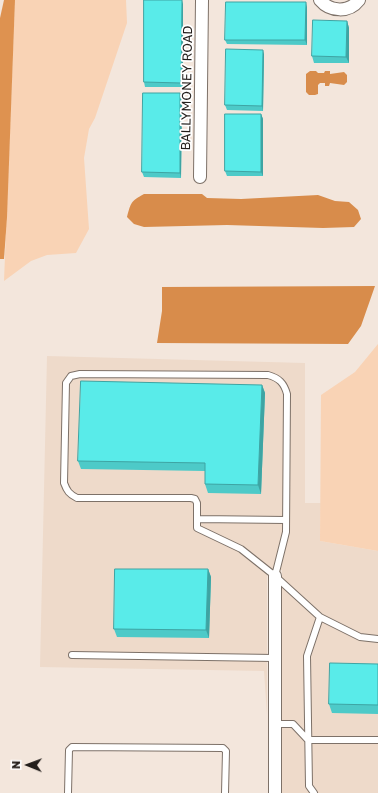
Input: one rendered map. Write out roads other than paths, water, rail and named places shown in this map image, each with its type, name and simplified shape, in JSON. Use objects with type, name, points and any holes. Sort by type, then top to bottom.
[{"type":"street","name":"BALLYMONEY ROAD","points":[[200,177],[202,0]]},
{"type":"street","points":[[320,0],[330,8],[339,10],[349,8],[359,0]]},
{"type":"street","points":[[274,793],[275,576]]},
{"type":"lane","points":[[275,576],[286,532],[287,394],[285,386],[281,381],[268,375],[80,374],[70,376],[66,383],[64,483],[71,495],[77,498],[195,499],[197,503],[198,528],[241,549],[275,576],[320,617],[360,637],[378,639]]},
{"type":"lane","points":[[197,519],[286,520]]},
{"type":"lane","points":[[314,793],[309,786],[307,656],[320,617]]},
{"type":"lane","points":[[72,655],[274,658]]},
{"type":"lane","points":[[275,724],[293,724],[308,740],[378,740]]},
{"type":"lane","points":[[68,793],[69,750],[72,747],[223,748],[226,751],[225,793]]}]
